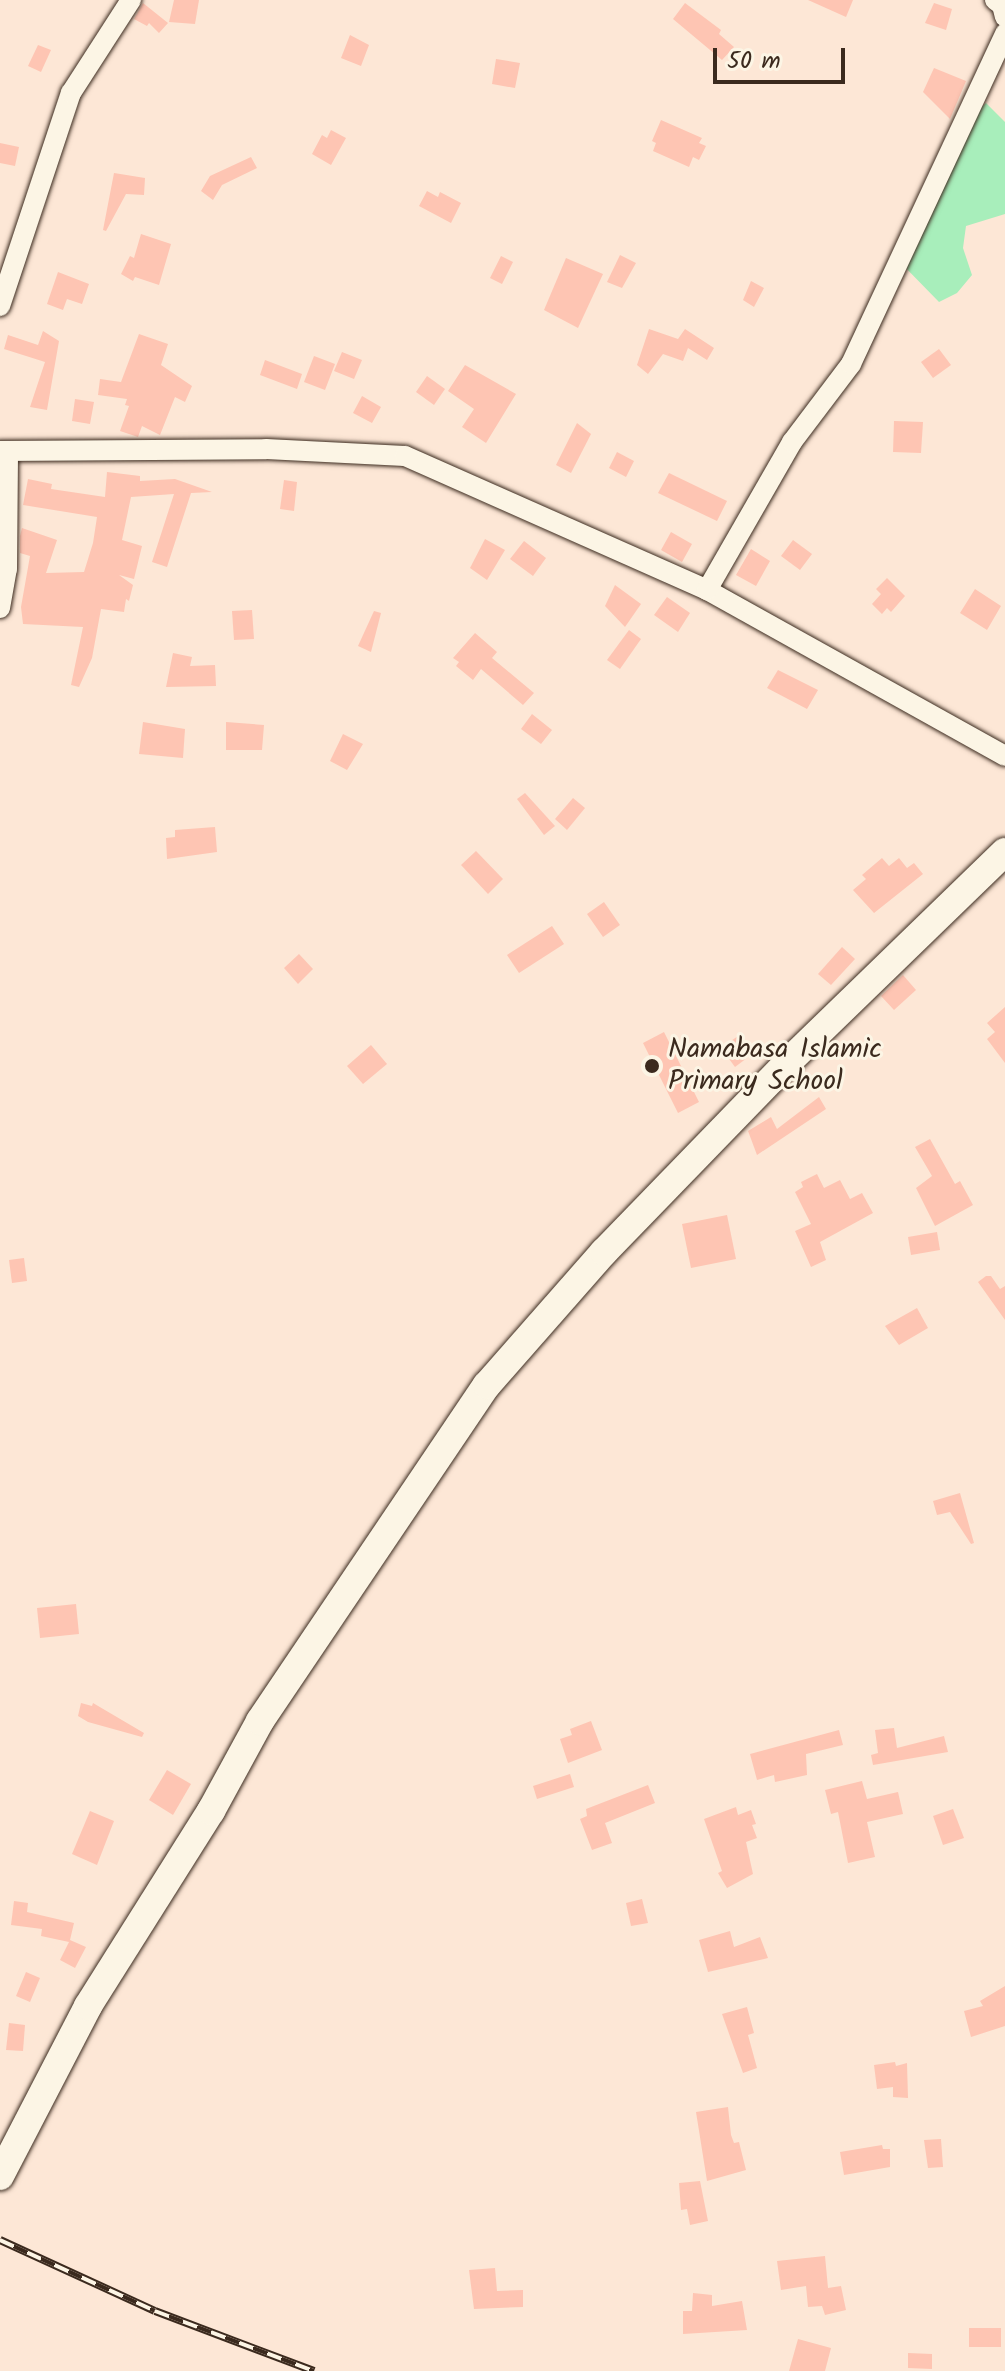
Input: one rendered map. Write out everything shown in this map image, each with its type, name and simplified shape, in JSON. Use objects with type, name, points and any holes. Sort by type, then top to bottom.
[{"type":"street","points":[[0,306],[71,93],[131,0]]},
{"type":"street","points":[[995,0],[1002,5],[1005,17]]},
{"type":"street","points":[[707,590],[792,442],[851,364],[1005,33]]},
{"type":"street","points":[[0,608],[7,569],[4,451],[266,449],[405,456],[707,590],[1005,756]]},
{"type":"street","points":[[0,2176],[88,2006],[211,1811],[260,1721],[487,1385],[604,1252],[785,1065],[1005,852]]},
{"type":"green space","points":[[986,103],[1005,122],[1005,214],[966,226],[963,248],[972,275],[957,293],[939,302],[897,259],[961,126]]},
{"type":"building","points":[[174,0],[199,0],[195,24],[169,22]]},
{"type":"building","points":[[808,0],[853,0],[846,17]]},
{"type":"building","points":[[143,3],[168,23],[159,33],[149,23],[147,26],[134,19]]},
{"type":"building","points":[[685,3],[721,30],[719,34],[734,47],[722,60],[673,19]]},
{"type":"building","points":[[934,3],[952,9],[946,30],[925,23]]},
{"type":"building","points":[[350,35],[369,45],[361,66],[341,58]]},
{"type":"building","points":[[38,45],[51,50],[41,72],[28,66]]},
{"type":"building","points":[[496,59],[520,63],[515,88],[492,84]]},
{"type":"building","points":[[934,68],[966,81],[950,119],[923,92]]},
{"type":"building","points":[[661,120],[702,138],[699,143],[706,146],[699,160],[693,157],[689,167],[653,151],[656,143],[652,141]]},
{"type":"building","points":[[331,130],[346,138],[331,165],[312,154],[322,135],[327,138]]},
{"type":"building","points":[[0,143],[19,147],[15,166],[0,163]]},
{"type":"building","points":[[251,157],[257,168],[222,185],[213,200],[201,191],[210,176]]},
{"type":"building","points":[[114,173],[145,178],[144,195],[126,194],[106,231],[103,230]]},
{"type":"building","points":[[427,191],[438,197],[440,192],[461,203],[451,223],[419,206]]},
{"type":"building","points":[[141,234],[171,244],[159,285],[135,277],[133,281],[121,274],[130,256],[134,258]]},
{"type":"building","points":[[620,255],[636,263],[622,288],[607,282]]},
{"type":"building","points":[[501,256],[513,262],[502,284],[490,278]]},
{"type":"building","points":[[566,258],[603,274],[578,328],[544,310]]},
{"type":"building","points":[[58,272],[89,284],[82,304],[67,299],[63,310],[47,304]]},
{"type":"building","points":[[751,281],[764,288],[754,307],[743,300]]},
{"type":"building","points":[[649,329],[678,339],[685,329],[714,348],[707,360],[688,348],[683,361],[663,354],[648,374],[637,365]]},
{"type":"building","points":[[43,331],[59,341],[47,410],[30,407],[45,362],[4,349],[8,335],[38,345]]},
{"type":"building","points":[[139,334],[168,344],[161,365],[192,386],[185,402],[175,397],[160,435],[142,426],[138,437],[120,431],[129,406],[125,405],[127,399],[98,395],[100,379],[121,382]]},
{"type":"building","points":[[939,349],[951,365],[933,378],[921,362]]},
{"type":"building","points":[[342,352],[362,360],[354,379],[334,371]]},
{"type":"building","points":[[314,356],[335,364],[325,390],[304,382]]},
{"type":"building","points":[[265,360],[302,374],[297,389],[260,375]]},
{"type":"building","points":[[465,365],[516,394],[486,443],[462,427],[474,409],[448,391]]},
{"type":"building","points":[[427,376],[445,389],[434,405],[416,392]]},
{"type":"building","points":[[362,396],[381,407],[372,423],[353,413]]},
{"type":"building","points":[[75,399],[94,402],[90,424],[72,421]]},
{"type":"building","points":[[894,421],[923,422],[921,453],[893,452]]},
{"type":"building","points":[[577,423],[591,434],[571,473],[556,465]]},
{"type":"building","points":[[617,452],[634,461],[626,477],[609,468]]},
{"type":"building","points":[[107,472],[140,476],[140,481],[175,479],[212,492],[191,493],[167,567],[152,562],[174,494],[131,497],[122,540],[142,546],[134,579],[119,575],[133,585],[129,601],[126,599],[124,612],[101,609],[92,658],[79,687],[71,685],[83,627],[23,624],[21,607],[30,556],[20,553],[20,536],[22,528],[57,540],[46,573],[84,572],[97,517],[23,505],[28,479],[52,484],[51,489],[105,497]]},
{"type":"building","points":[[669,473],[727,501],[717,521],[658,493]]},
{"type":"building","points":[[284,480],[297,482],[294,511],[280,509]]},
{"type":"building","points":[[671,532],[692,544],[682,562],[661,550]]},
{"type":"building","points":[[485,539],[505,550],[487,580],[470,568]]},
{"type":"building","points":[[793,540],[812,554],[800,570],[781,556]]},
{"type":"building","points":[[524,541],[546,558],[533,576],[510,559]]},
{"type":"building","points":[[751,549],[770,561],[756,586],[736,575]]},
{"type":"building","points":[[887,578],[905,596],[891,612],[887,608],[882,614],[872,604],[881,594],[876,589]]},
{"type":"building","points":[[615,585],[641,604],[625,627],[605,606]]},
{"type":"building","points":[[975,589],[1001,606],[987,630],[960,613]]},
{"type":"building","points":[[667,597],[690,613],[678,632],[654,615]]},
{"type":"building","points":[[252,610],[254,639],[234,640],[232,611]]},
{"type":"building","points":[[374,611],[381,613],[371,652],[358,646]]},
{"type":"building","points":[[629,630],[641,639],[620,669],[607,660]]},
{"type":"building","points":[[475,633],[497,652],[492,658],[534,693],[523,705],[481,669],[473,680],[456,666],[459,662],[453,658]]},
{"type":"building","points":[[173,653],[192,657],[190,666],[215,665],[216,686],[166,687]]},
{"type":"building","points":[[778,670],[818,690],[807,709],[767,688]]},
{"type":"building","points":[[532,714],[552,730],[541,744],[521,729]]},
{"type":"building","points":[[143,722],[185,729],[183,758],[139,754]]},
{"type":"building","points":[[226,722],[264,725],[262,750],[226,750]]},
{"type":"building","points":[[343,734],[363,744],[347,770],[330,761]]},
{"type":"building","points":[[525,793],[555,826],[544,835],[517,799]]},
{"type":"building","points":[[573,798],[585,808],[567,830],[555,819]]},
{"type":"building","points":[[215,827],[217,852],[167,859],[166,838],[175,837],[175,830]]},
{"type":"building","points":[[476,851],[503,879],[488,894],[461,865]]},
{"type":"building","points":[[882,858],[889,866],[899,858],[907,868],[914,863],[923,874],[874,913],[853,890],[866,879],[862,875]]},
{"type":"building","points":[[604,902],[620,925],[603,937],[587,914]]},
{"type":"building","points":[[552,926],[564,944],[519,973],[507,955]]},
{"type":"building","points":[[842,947],[855,959],[831,985],[818,974]]},
{"type":"building","points":[[299,954],[313,969],[298,984],[284,968]]},
{"type":"building","points":[[903,975],[916,990],[894,1010],[881,996]]},
{"type":"building","points":[[1005,1007],[1005,1063],[987,1039],[995,1032],[987,1023]]},
{"type":"building","points":[[664,1032],[699,1102],[678,1113],[643,1043]]},
{"type":"building","points":[[738,1036],[751,1055],[735,1067],[721,1048]]},
{"type":"building","points":[[371,1045],[387,1064],[363,1084],[347,1066]]},
{"type":"building","points":[[819,1097],[826,1109],[757,1155],[748,1131],[771,1117],[777,1129]]},
{"type":"building","points":[[930,1139],[955,1184],[960,1181],[973,1205],[935,1226],[916,1188],[932,1176],[915,1147]]},
{"type":"building","points":[[817,1174],[824,1188],[840,1180],[850,1199],[862,1193],[873,1213],[820,1242],[826,1260],[811,1267],[795,1231],[811,1224],[795,1192],[803,1187],[801,1182]]},
{"type":"building","points":[[727,1215],[736,1259],[691,1268],[682,1224]]},
{"type":"building","points":[[937,1232],[940,1250],[911,1255],[908,1237]]},
{"type":"building","points":[[24,1258],[27,1281],[12,1283],[9,1260]]},
{"type":"building","points":[[991,1276],[1000,1289],[1005,1286],[1005,1320],[978,1282]]},
{"type":"building","points":[[917,1308],[928,1328],[899,1345],[885,1326]]},
{"type":"building","points":[[960,1493],[974,1543],[971,1544],[950,1512],[937,1515],[933,1501]]},
{"type":"building","points":[[76,1604],[79,1634],[40,1638],[37,1608]]},
{"type":"building","points":[[81,1703],[92,1706],[93,1703],[144,1733],[142,1737],[88,1722],[78,1716]]},
{"type":"building","points":[[591,1721],[602,1750],[568,1763],[560,1739],[572,1735],[570,1729]]},
{"type":"building","points":[[894,1728],[897,1748],[944,1736],[948,1752],[873,1765],[871,1755],[878,1753],[875,1730]]},
{"type":"building","points":[[839,1730],[843,1745],[806,1754],[807,1775],[775,1782],[774,1775],[757,1780],[750,1754]]},
{"type":"building","points":[[167,1770],[191,1784],[173,1815],[149,1800]]},
{"type":"building","points":[[570,1774],[574,1787],[537,1799],[533,1786]]},
{"type":"building","points":[[862,1781],[867,1799],[898,1792],[903,1814],[867,1822],[875,1857],[848,1863],[838,1812],[831,1814],[825,1790]]},
{"type":"building","points":[[648,1785],[655,1803],[605,1823],[612,1843],[592,1850],[580,1819],[587,1816],[586,1809]]},
{"type":"building","points":[[736,1807],[738,1815],[751,1810],[756,1824],[752,1825],[757,1838],[746,1842],[753,1874],[727,1888],[718,1873],[722,1871],[704,1819]]},
{"type":"building","points":[[953,1809],[964,1838],[943,1845],[933,1816]]},
{"type":"building","points":[[90,1811],[114,1821],[97,1865],[72,1854]]},
{"type":"building","points":[[642,1899],[648,1923],[631,1926],[626,1903]]},
{"type":"building","points":[[14,1901],[28,1903],[27,1912],[74,1923],[70,1940],[86,1947],[75,1968],[60,1960],[69,1942],[41,1936],[42,1929],[11,1925]]},
{"type":"building","points":[[730,1931],[734,1947],[760,1937],[768,1958],[708,1972],[699,1940]]},
{"type":"building","points":[[26,1972],[40,1978],[30,2002],[16,1996]]},
{"type":"building","points":[[1005,1986],[1005,2026],[971,2037],[964,2011],[983,2006],[980,2001]]},
{"type":"building","points":[[747,2007],[754,2033],[748,2035],[757,2068],[743,2073],[722,2014]]},
{"type":"building","points":[[9,2023],[25,2025],[23,2051],[6,2050]]},
{"type":"building","points":[[895,2062],[896,2066],[907,2063],[908,2098],[893,2097],[893,2087],[877,2089],[874,2065]]},
{"type":"building","points":[[728,2107],[731,2135],[734,2143],[739,2142],[746,2170],[707,2181],[696,2112]]},
{"type":"building","points":[[941,2139],[943,2167],[928,2168],[924,2140]]},
{"type":"building","points":[[882,2145],[883,2149],[890,2149],[890,2167],[844,2175],[840,2152]]},
{"type":"building","points":[[700,2181],[708,2221],[690,2225],[687,2209],[681,2210],[679,2183]]},
{"type":"building","points":[[825,2256],[828,2288],[841,2286],[846,2310],[825,2315],[822,2306],[808,2307],[806,2286],[781,2290],[777,2261]]},
{"type":"building","points":[[495,2268],[497,2291],[523,2290],[523,2307],[474,2309],[469,2270]]},
{"type":"building","points":[[693,2293],[712,2295],[712,2306],[742,2301],[747,2330],[683,2334],[683,2311],[692,2311]]},
{"type":"building","points":[[969,2328],[1001,2328],[1001,2347],[969,2347]]},
{"type":"building","points":[[798,2339],[831,2348],[825,2371],[789,2371]]},
{"type":"building","points":[[908,2353],[932,2354],[932,2369],[908,2368]]},
{"type":"railway","points":[[0,2240],[155,2311],[314,2371]]},
{"type":"place","name":"Namabasa Islamic Primary School","points":[[652,1066]]}]
